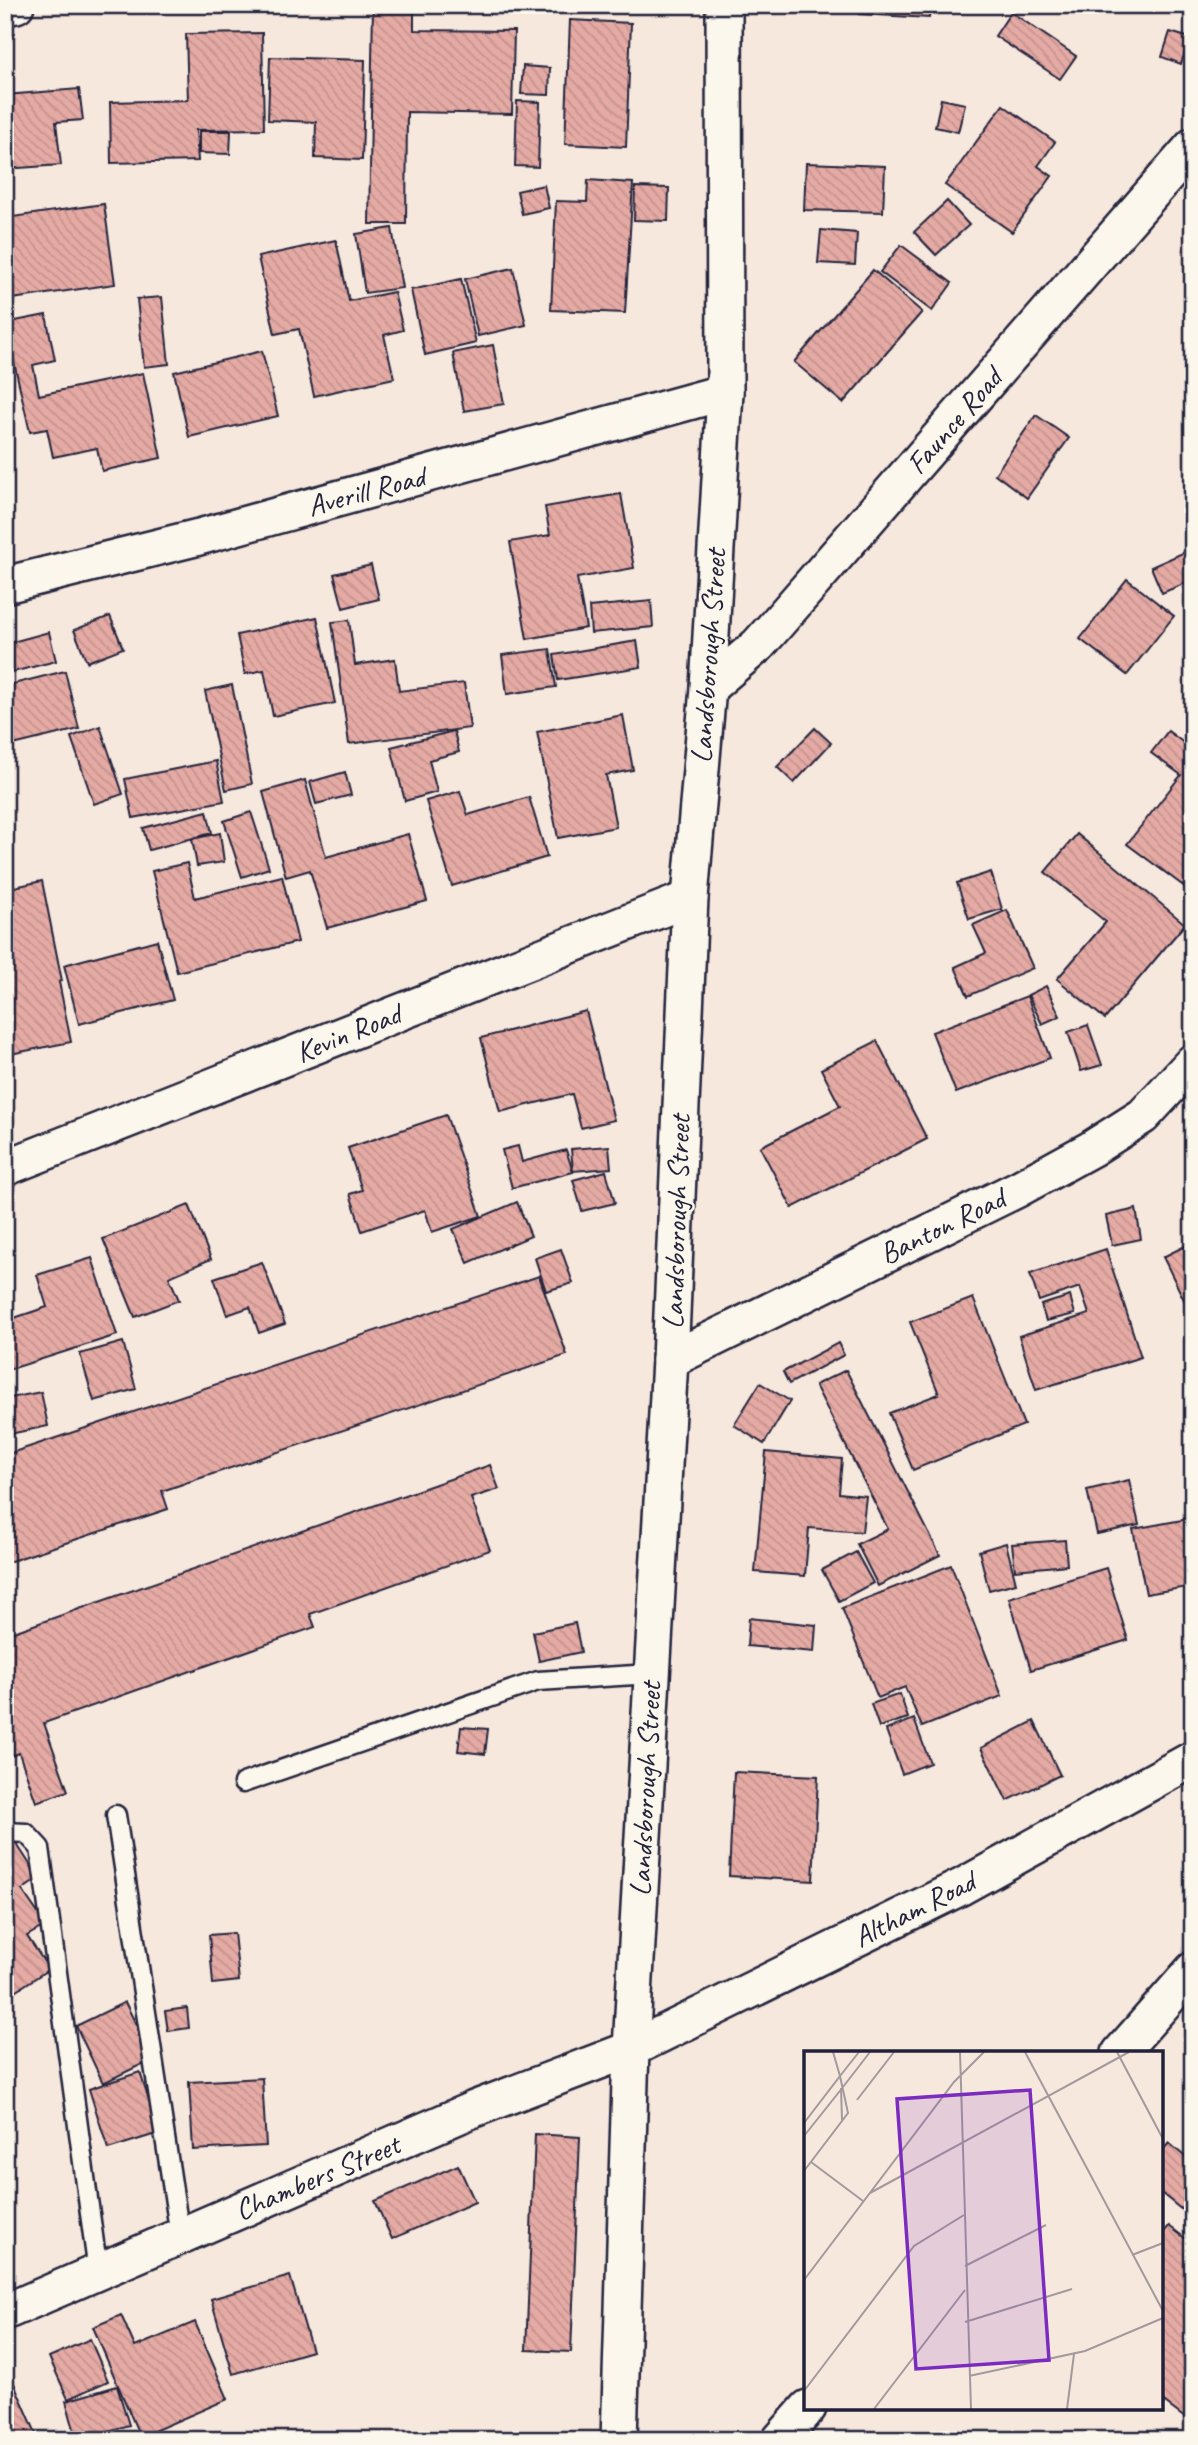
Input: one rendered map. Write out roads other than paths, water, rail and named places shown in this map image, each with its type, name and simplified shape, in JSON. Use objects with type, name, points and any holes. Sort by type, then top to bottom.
[{"type":"street","points":[[5,7],[16,5]]},
{"type":"street","name":"Landsborough Street","points":[[619,2440],[631,2049],[670,1360],[690,898],[708,688],[725,392],[724,5]]},
{"type":"street","name":"Faunce Road","points":[[708,688],[758,645],[1193,146]]},
{"type":"street","name":"Averill Road","points":[[5,585],[212,533],[725,392]]},
{"type":"street","name":"Kevin Road","points":[[5,1168],[690,898]]},
{"type":"street","name":"Banton Road","points":[[670,1360],[1018,1189],[1102,1142],[1143,1116],[1193,1062]]},
{"type":"street","name":"Altham Road","points":[[631,2049],[961,1887],[1193,1759]]},
{"type":"street","points":[[1122,2051],[1193,1969]]},
{"type":"street","name":"Chambers Street","points":[[5,2312],[474,2109],[631,2049]]},
{"type":"street","points":[[780,2440],[806,2410]]},
{"type":"lane","points":[[243,1783],[538,1681],[651,1674]]},
{"type":"lane","points":[[116,1815],[180,2236]]},
{"type":"lane","points":[[5,1832],[26,1833],[40,1848],[98,2272]]}]
